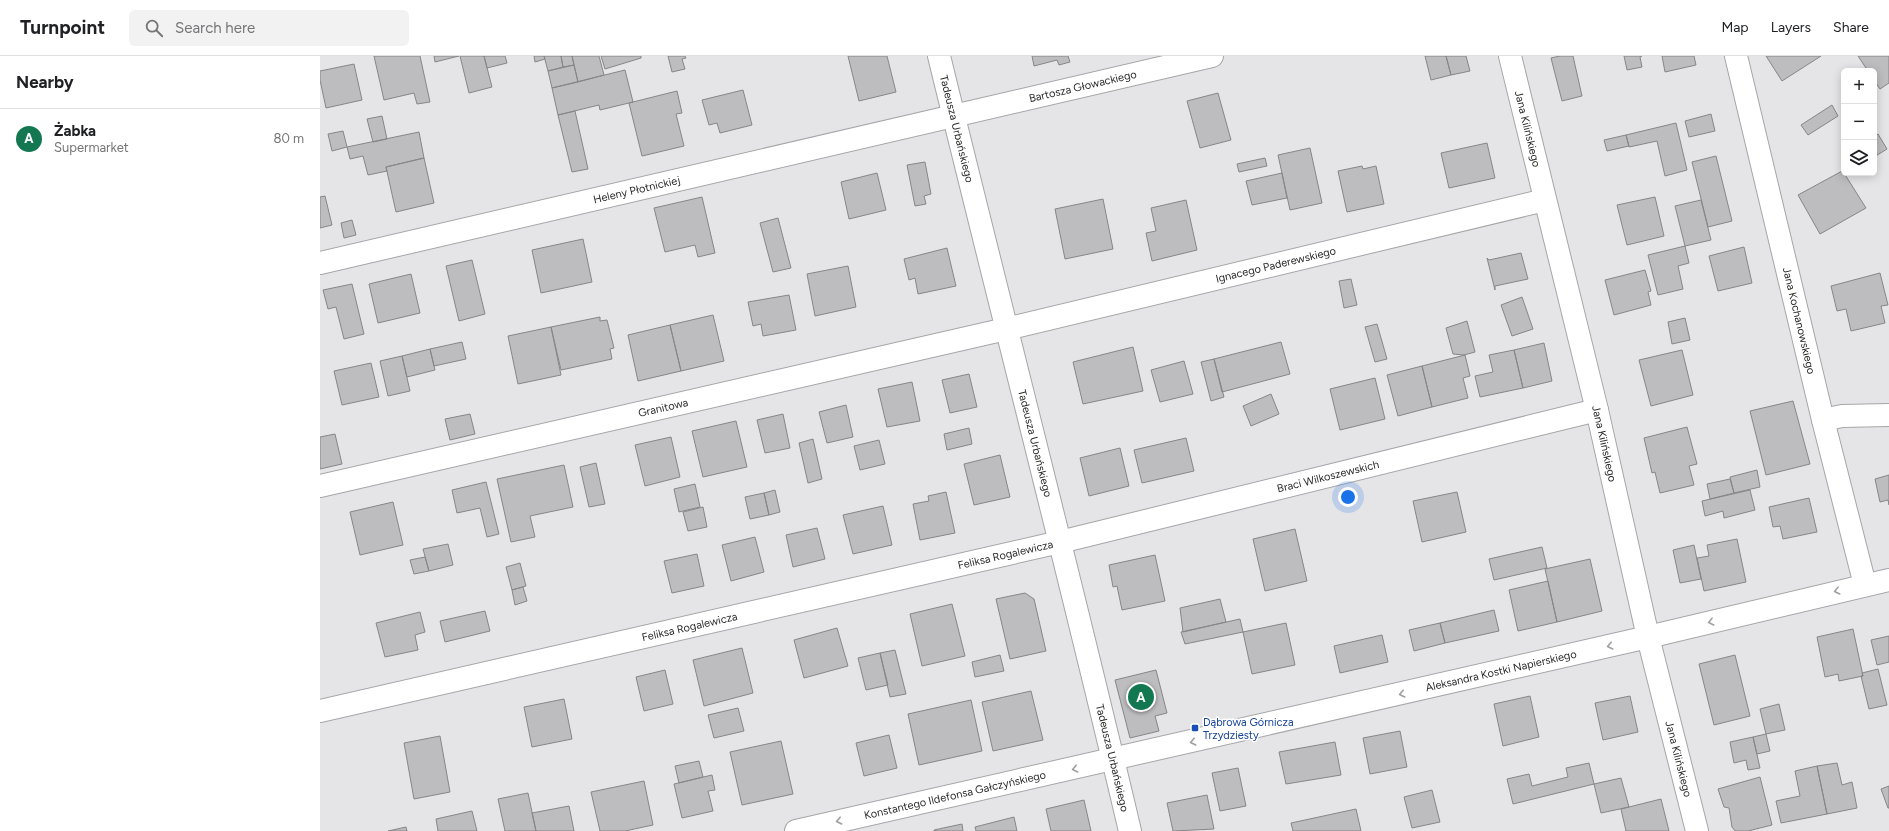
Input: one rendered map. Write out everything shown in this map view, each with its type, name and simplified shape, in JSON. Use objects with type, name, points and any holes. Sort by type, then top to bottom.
[{"type":"street","name":"Tadeusza Urbańskiego","points":[[939,56],[1130,831]]},
{"type":"street","name":"Bartosza Głowackiego","points":[[954,116],[1212,56]]},
{"type":"street","name":"Jana Kilińskiego","points":[[1510,56],[1597,410],[1648,637],[1697,831]]},
{"type":"street","name":"Jana Kochanowskiego","points":[[1736,56],[1823,420],[1865,585]]},
{"type":"street","name":"Heleny Płotnickiej","points":[[320,263],[954,116]]},
{"type":"street","name":"Ignacego Paderewskiego","points":[[1006,329],[1545,200]]},
{"type":"street","name":"Granitowa","points":[[320,486],[1006,329]]},
{"type":"street","name":"Braci Wilkoszewskich","points":[[1060,542],[1597,410]]},
{"type":"street","points":[[1823,420],[1842,416],[1889,415]]},
{"type":"street","name":"Feliksa Rogalewicza","points":[[320,712],[1060,542]]},
{"type":"street","name":"Aleksandra Kostki Napierskiego","points":[[1113,760],[1889,580]]},
{"type":"street","name":"Konstantego Ildefonsa Gałczyńskiego","points":[[796,831],[1113,760]]},
{"type":"building","points":[[374,56],[420,56],[430,102],[417,104],[414,93],[384,100]]},
{"type":"building","points":[[434,56],[459,56],[435,62]]},
{"type":"building","points":[[460,56],[484,56],[492,87],[469,93]]},
{"type":"building","points":[[484,56],[505,56],[507,63],[487,68]]},
{"type":"building","points":[[534,56],[544,56],[545,59],[535,62]]},
{"type":"building","points":[[544,56],[561,56],[563,67],[548,71]]},
{"type":"building","points":[[561,56],[572,56],[574,65],[563,67]]},
{"type":"building","points":[[572,56],[599,56],[604,75],[578,82]]},
{"type":"building","points":[[601,56],[641,56],[641,58],[605,69]]},
{"type":"building","points":[[668,56],[685,56],[686,58],[682,59],[685,69],[672,72]]},
{"type":"building","points":[[848,56],[887,56],[896,92],[859,101]]},
{"type":"building","points":[[1032,56],[1068,56],[1070,62],[1059,65],[1057,60],[1034,66]]},
{"type":"building","points":[[1425,56],[1446,56],[1451,75],[1431,80]]},
{"type":"building","points":[[1446,56],[1466,56],[1470,71],[1451,75]]},
{"type":"building","points":[[1573,56],[1582,96],[1562,101],[1551,58]]},
{"type":"building","points":[[1624,56],[1642,56],[1640,57],[1642,67],[1627,70]]},
{"type":"building","points":[[1662,56],[1694,56],[1696,65],[1665,72]]},
{"type":"building","points":[[1766,56],[1821,56],[1782,81]]},
{"type":"building","points":[[1858,56],[1889,56],[1889,83],[1880,89],[1877,84],[1877,68],[1866,68]]},
{"type":"building","points":[[354,64],[362,100],[326,108],[320,80],[320,71]]},
{"type":"building","points":[[574,65],[578,82],[552,88],[548,71]]},
{"type":"building","points":[[625,70],[633,102],[600,110],[599,105],[558,115],[552,88]]},
{"type":"building","points":[[743,90],[752,125],[720,133],[717,123],[709,125],[702,100]]},
{"type":"building","points":[[677,91],[682,113],[676,114],[684,146],[642,156],[629,103]]},
{"type":"building","points":[[1218,93],[1231,140],[1200,148],[1187,101]]},
{"type":"building","points":[[1832,105],[1838,116],[1808,135],[1801,125]]},
{"type":"building","points":[[575,111],[588,169],[572,172],[558,115]]},
{"type":"building","points":[[1711,114],[1715,131],[1689,137],[1685,121]]},
{"type":"building","points":[[382,116],[387,139],[373,142],[367,119]]},
{"type":"building","points":[[1676,123],[1687,170],[1665,176],[1657,141],[1629,147],[1626,135]]},
{"type":"building","points":[[343,131],[347,147],[332,151],[328,134]]},
{"type":"building","points":[[419,132],[424,158],[386,167],[387,171],[368,175],[363,156],[350,159],[347,147]]},
{"type":"building","points":[[1878,134],[1887,149],[1877,155],[1877,140]]},
{"type":"building","points":[[1626,135],[1629,146],[1607,151],[1604,140]]},
{"type":"building","points":[[1487,143],[1495,178],[1449,188],[1441,153]]},
{"type":"building","points":[[1310,148],[1322,203],[1290,210],[1278,155]]},
{"type":"building","points":[[1716,156],[1732,221],[1708,227],[1692,162]]},
{"type":"building","points":[[424,158],[434,203],[396,212],[386,167]]},
{"type":"building","points":[[1265,158],[1267,166],[1239,172],[1237,164]]},
{"type":"building","points":[[925,162],[931,194],[924,196],[926,204],[915,206],[907,165]]},
{"type":"building","points":[[1362,166],[1363,169],[1376,166],[1384,204],[1347,212],[1338,171]]},
{"type":"building","points":[[1841,172],[1841,176],[1846,176],[1866,208],[1820,234],[1798,195]]},
{"type":"building","points":[[877,173],[886,210],[849,219],[841,182]]},
{"type":"building","points":[[1282,173],[1287,198],[1252,205],[1246,181]]},
{"type":"building","points":[[325,196],[332,225],[320,228],[320,197]]},
{"type":"building","points":[[702,197],[715,253],[698,257],[695,245],[665,252],[654,208]]},
{"type":"building","points":[[1655,197],[1664,236],[1627,245],[1617,205]]},
{"type":"building","points":[[1103,199],[1113,249],[1065,259],[1055,209]]},
{"type":"building","points":[[1186,200],[1197,250],[1152,261],[1146,233],[1156,231],[1151,208]]},
{"type":"building","points":[[1701,200],[1711,240],[1685,246],[1675,206]]},
{"type":"building","points":[[778,218],[791,268],[773,272],[760,223]]},
{"type":"building","points":[[352,220],[356,235],[344,238],[341,223]]},
{"type":"building","points":[[583,239],[592,282],[541,293],[532,250]]},
{"type":"building","points":[[1685,246],[1689,263],[1678,266],[1683,289],[1658,295],[1648,255]]},
{"type":"building","points":[[1744,247],[1752,283],[1718,291],[1709,256]]},
{"type":"building","points":[[947,248],[956,286],[918,294],[915,278],[909,280],[904,259]]},
{"type":"building","points":[[1521,253],[1528,279],[1495,286],[1495,290],[1487,258],[1489,260]]},
{"type":"building","points":[[472,260],[485,314],[459,321],[446,266]]},
{"type":"building","points":[[848,266],[856,307],[815,316],[807,274]]},
{"type":"building","points":[[1645,270],[1651,291],[1648,292],[1651,305],[1614,315],[1605,280]]},
{"type":"building","points":[[1880,273],[1888,305],[1881,306],[1885,323],[1851,331],[1846,309],[1837,311],[1831,286]]},
{"type":"building","points":[[411,274],[420,313],[378,323],[369,284]]},
{"type":"building","points":[[1351,279],[1357,305],[1344,308],[1339,281]]},
{"type":"building","points":[[352,284],[364,334],[344,339],[336,307],[328,309],[323,290]]},
{"type":"building","points":[[789,295],[796,330],[763,336],[761,324],[753,326],[748,302]]},
{"type":"building","points":[[1522,297],[1533,329],[1512,336],[1501,305]]},
{"type":"building","points":[[713,315],[724,361],[681,371],[670,325]]},
{"type":"building","points":[[600,317],[600,321],[607,320],[614,348],[610,349],[612,359],[561,370],[551,327]]},
{"type":"building","points":[[1685,318],[1690,340],[1672,344],[1668,322]]},
{"type":"building","points":[[1467,321],[1475,352],[1464,355],[1453,354],[1446,328]]},
{"type":"building","points":[[1377,324],[1387,359],[1375,362],[1365,327]]},
{"type":"building","points":[[670,325],[681,371],[638,381],[628,335]]},
{"type":"building","points":[[551,327],[561,375],[518,384],[508,336]]},
{"type":"building","points":[[462,342],[466,359],[434,366],[430,349]]},
{"type":"building","points":[[1281,342],[1290,374],[1222,392],[1214,359]]},
{"type":"building","points":[[1544,343],[1552,381],[1523,388],[1514,350]]},
{"type":"building","points":[[1133,347],[1143,391],[1083,404],[1073,362]]},
{"type":"building","points":[[430,349],[435,370],[407,377],[402,356]]},
{"type":"building","points":[[1514,350],[1523,388],[1480,397],[1475,376],[1493,372],[1489,355]]},
{"type":"building","points":[[1682,350],[1693,395],[1651,406],[1639,360]]},
{"type":"building","points":[[1465,355],[1470,376],[1463,378],[1468,398],[1432,407],[1422,366]]},
{"type":"building","points":[[402,356],[410,391],[388,396],[380,361]]},
{"type":"building","points":[[1214,359],[1224,397],[1211,401],[1201,362]]},
{"type":"building","points":[[1184,361],[1193,394],[1160,402],[1151,370]]},
{"type":"building","points":[[371,363],[379,397],[342,405],[334,371]]},
{"type":"building","points":[[1422,366],[1432,407],[1398,416],[1387,375]]},
{"type":"building","points":[[969,374],[977,407],[950,413],[942,380]]},
{"type":"building","points":[[1375,378],[1385,419],[1340,430],[1330,389]]},
{"type":"building","points":[[912,382],[920,421],[887,427],[878,389]]},
{"type":"building","points":[[1271,394],[1279,414],[1251,426],[1243,406]]},
{"type":"building","points":[[1793,401],[1810,464],[1766,475],[1750,411]]},
{"type":"building","points":[[846,405],[853,437],[827,443],[819,412]]},
{"type":"building","points":[[470,414],[475,434],[450,440],[445,419]]},
{"type":"building","points":[[783,414],[790,448],[765,453],[757,420]]},
{"type":"building","points":[[736,421],[747,467],[703,477],[692,431]]},
{"type":"building","points":[[1687,427],[1697,464],[1689,466],[1694,485],[1660,493],[1655,472],[1652,473],[1644,438]]},
{"type":"building","points":[[969,428],[972,444],[947,450],[944,434]]},
{"type":"building","points":[[335,434],[342,464],[320,469],[320,437]]},
{"type":"building","points":[[671,437],[680,477],[645,486],[635,445]]},
{"type":"building","points":[[1186,438],[1194,471],[1142,483],[1134,450]]},
{"type":"building","points":[[813,439],[822,479],[808,483],[799,443]]},
{"type":"building","points":[[879,440],[885,464],[860,470],[854,446]]},
{"type":"building","points":[[1120,448],[1129,486],[1089,496],[1080,458]]},
{"type":"building","points":[[1000,455],[1010,497],[974,505],[964,464]]},
{"type":"building","points":[[596,463],[605,504],[589,507],[580,467]]},
{"type":"building","points":[[564,465],[573,507],[530,516],[535,537],[511,542],[497,479]]},
{"type":"building","points":[[1757,470],[1760,487],[1734,493],[1730,477]]},
{"type":"building","points":[[1889,475],[1889,505],[1888,500],[1880,502],[1875,479]]},
{"type":"building","points":[[1730,479],[1734,493],[1710,499],[1707,484]]},
{"type":"building","points":[[486,482],[499,534],[487,537],[480,508],[457,513],[452,490]]},
{"type":"building","points":[[695,484],[700,507],[679,512],[674,489]]},
{"type":"building","points":[[775,490],[780,512],[769,515],[764,493]]},
{"type":"building","points":[[1750,490],[1755,510],[1724,518],[1723,511],[1705,516],[1702,501]]},
{"type":"building","points":[[946,492],[955,533],[920,540],[913,504],[929,501],[928,496]]},
{"type":"building","points":[[1457,492],[1466,532],[1422,542],[1413,501]]},
{"type":"building","points":[[764,493],[769,515],[750,519],[745,497]]},
{"type":"building","points":[[1809,498],[1817,532],[1783,539],[1780,526],[1773,527],[1769,507]]},
{"type":"building","points":[[393,502],[403,545],[360,555],[350,512]]},
{"type":"building","points":[[883,506],[892,545],[853,554],[843,515]]},
{"type":"building","points":[[703,507],[707,527],[688,531],[683,512]]},
{"type":"building","points":[[817,528],[825,559],[793,567],[786,535]]},
{"type":"building","points":[[1295,529],[1307,581],[1265,591],[1253,539]]},
{"type":"building","points":[[755,537],[764,572],[731,581],[722,545]]},
{"type":"building","points":[[1737,539],[1746,582],[1704,591],[1697,558],[1709,556],[1707,545]]},
{"type":"building","points":[[448,544],[453,565],[429,571],[423,549]]},
{"type":"building","points":[[1694,545],[1701,579],[1680,583],[1673,550]]},
{"type":"building","points":[[1542,547],[1547,568],[1494,580],[1489,559]]},
{"type":"building","points":[[697,554],[704,586],[672,593],[664,561]]},
{"type":"building","points":[[1155,555],[1165,601],[1122,610],[1117,586],[1113,587],[1109,565]]},
{"type":"building","points":[[425,557],[429,571],[414,574],[410,560]]},
{"type":"building","points":[[1590,559],[1602,611],[1557,622],[1545,569]]},
{"type":"building","points":[[520,563],[526,586],[512,590],[506,567]]},
{"type":"building","points":[[1548,581],[1557,622],[1518,631],[1509,590]]},
{"type":"building","points":[[523,587],[527,601],[515,605],[512,590]]},
{"type":"building","points":[[1025,593],[1034,599],[1046,651],[1010,659],[996,599]]},
{"type":"building","points":[[1220,599],[1226,622],[1183,632],[1180,608]]},
{"type":"building","points":[[952,604],[965,656],[922,666],[910,614]]},
{"type":"building","points":[[1494,610],[1499,631],[1445,643],[1440,623]]},
{"type":"building","points":[[485,611],[490,631],[445,642],[440,621]]},
{"type":"building","points":[[420,612],[425,632],[415,635],[418,650],[385,657],[376,623]]},
{"type":"building","points":[[1240,619],[1243,632],[1185,644],[1181,632]]},
{"type":"building","points":[[1286,623],[1295,665],[1252,674],[1243,632]]},
{"type":"building","points":[[1440,623],[1445,643],[1414,651],[1409,630]]},
{"type":"building","points":[[837,628],[848,666],[804,678],[794,640]]},
{"type":"building","points":[[1853,629],[1863,676],[1839,681],[1838,674],[1825,677],[1817,637]]},
{"type":"building","points":[[1382,635],[1388,662],[1340,673],[1334,646]]},
{"type":"building","points":[[1889,636],[1889,662],[1877,665],[1871,640]]},
{"type":"building","points":[[742,648],[753,693],[704,706],[693,660]]},
{"type":"building","points":[[895,650],[906,694],[890,697],[880,653]]},
{"type":"building","points":[[880,653],[888,685],[866,690],[858,658]]},
{"type":"building","points":[[1000,655],[1004,671],[975,677],[972,662]]},
{"type":"building","points":[[1735,655],[1750,716],[1714,725],[1699,664]]},
{"type":"building","points":[[1878,669],[1887,705],[1869,709],[1861,676],[1863,676],[1862,673]]},
{"type":"building","points":[[665,670],[673,704],[644,711],[636,677]]},
{"type":"building","points":[[1156,670],[1167,713],[1155,716],[1159,731],[1130,738],[1115,680]]},
{"type":"building","points":[[1031,691],[1043,740],[993,751],[982,702]]},
{"type":"building","points":[[1530,696],[1539,737],[1503,746],[1494,704]]},
{"type":"building","points":[[1630,696],[1638,732],[1603,740],[1595,703]]},
{"type":"building","points":[[564,699],[572,739],[532,747],[524,707]]},
{"type":"building","points":[[971,700],[982,751],[919,765],[908,714]]},
{"type":"building","points":[[1779,704],[1785,730],[1766,734],[1760,709]]},
{"type":"building","points":[[738,708],[744,731],[714,738],[708,715]]},
{"type":"building","points":[[1400,731],[1407,767],[1370,774],[1363,738]]},
{"type":"building","points":[[1766,734],[1770,751],[1757,754],[1753,737]]},
{"type":"building","points":[[889,735],[897,768],[864,776],[856,743]]},
{"type":"building","points":[[440,736],[450,792],[414,799],[404,743]]},
{"type":"building","points":[[1753,737],[1760,768],[1748,770],[1746,760],[1734,763],[1730,742]]},
{"type":"building","points":[[781,741],[793,794],[742,805],[730,752]]},
{"type":"building","points":[[1335,742],[1341,775],[1286,784],[1279,752]]},
{"type":"building","points":[[699,761],[703,777],[679,783],[675,766]]},
{"type":"building","points":[[1589,763],[1594,784],[1513,804],[1507,779],[1529,774],[1532,786],[1568,777],[1566,768]]},
{"type":"building","points":[[1837,763],[1842,785],[1852,782],[1857,808],[1827,814],[1817,766]]},
{"type":"building","points":[[1817,766],[1827,814],[1781,823],[1776,801],[1800,796],[1795,771]]},
{"type":"building","points":[[1238,768],[1246,806],[1220,811],[1212,773]]},
{"type":"building","points":[[712,775],[715,790],[708,791],[713,811],[682,818],[674,784]]},
{"type":"building","points":[[1760,777],[1772,825],[1748,831],[1735,831],[1732,827],[1729,808],[1724,807],[1718,789]]},
{"type":"building","points":[[1621,778],[1629,807],[1601,813],[1594,784]]},
{"type":"building","points":[[644,781],[653,825],[625,831],[600,831],[591,792]]},
{"type":"building","points":[[1889,786],[1889,808],[1888,808],[1881,789]]},
{"type":"building","points":[[1432,790],[1440,822],[1412,828],[1404,797]]},
{"type":"building","points":[[528,793],[536,831],[505,831],[498,799]]},
{"type":"building","points":[[1207,795],[1214,829],[1173,831],[1167,803]]},
{"type":"building","points":[[1661,799],[1669,831],[1626,831],[1621,809]]},
{"type":"building","points":[[1084,800],[1091,831],[1051,831],[1046,809]]},
{"type":"building","points":[[569,806],[574,831],[536,831],[532,813]]},
{"type":"building","points":[[1356,809],[1361,831],[1293,831],[1291,823]]},
{"type":"building","points":[[472,811],[477,831],[438,831],[436,819]]},
{"type":"building","points":[[1014,817],[1017,831],[976,831],[975,827]]},
{"type":"building","points":[[962,824],[963,831],[934,831],[934,830]]},
{"type":"building","points":[[406,827],[407,831],[388,831]]},
{"type":"place","name":"Żabka","points":[[1141,697]]},
{"type":"place","name":"Dąbrowa Górnicza Trzydziesty","points":[[1195,728]]}]
